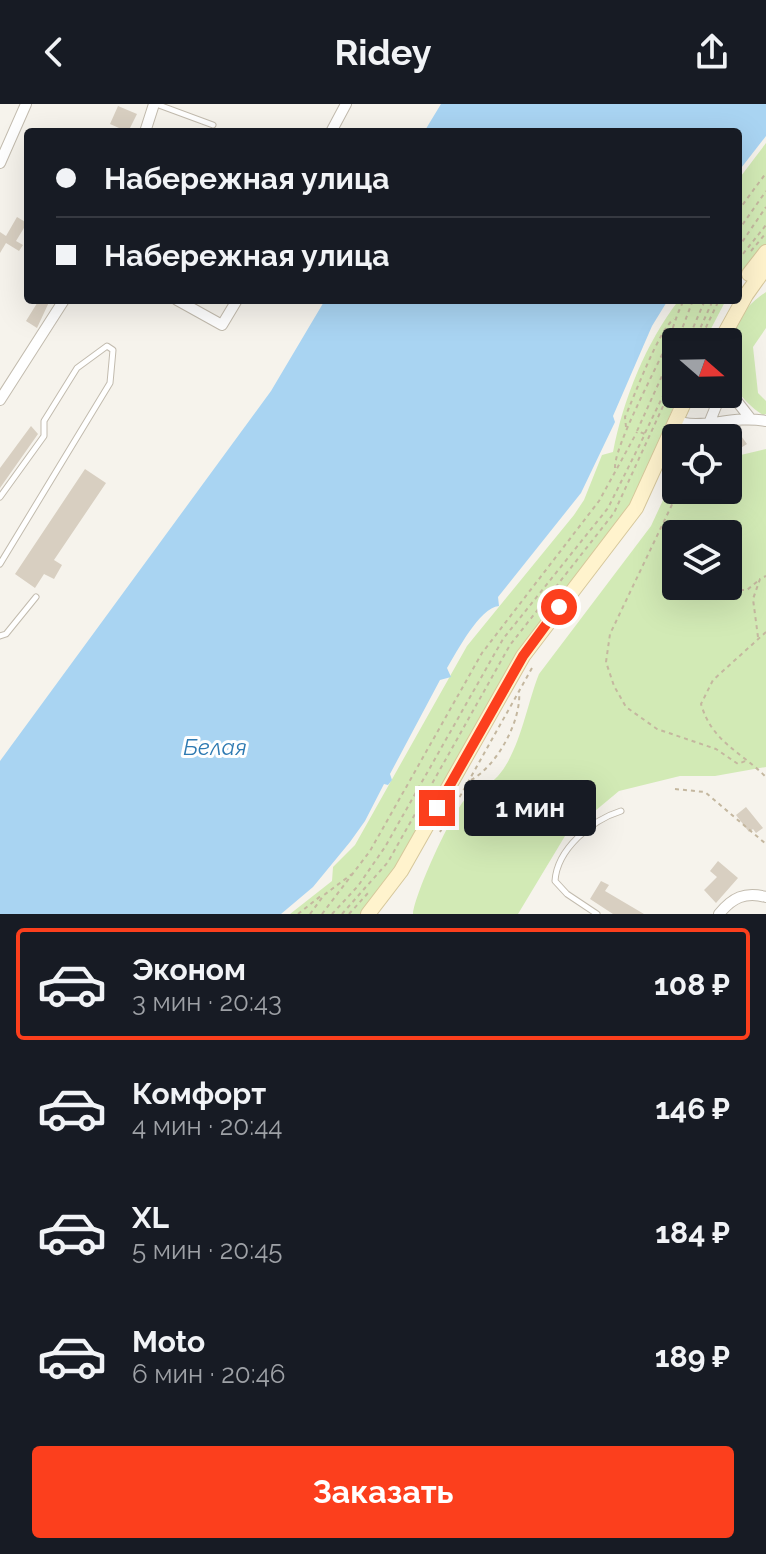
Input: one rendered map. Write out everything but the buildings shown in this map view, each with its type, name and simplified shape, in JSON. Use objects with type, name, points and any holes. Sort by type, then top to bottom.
[{"type":"street","points":[[0,163],[26,104]]},
{"type":"street","points":[[146,128],[155,104]]},
{"type":"street","points":[[333,128],[346,104]]},
{"type":"street","points":[[742,285],[766,252]]},
{"type":"street","points":[[742,302],[766,267]]},
{"type":"street","points":[[0,400],[61,304]]},
{"type":"street","points":[[184,304],[222,325],[235,304]]},
{"type":"street","points":[[717,328],[730,304]]},
{"type":"street","points":[[728,328],[741,304]]},
{"type":"street","points":[[368,914],[401,871],[523,656],[636,508],[682,408]]},
{"type":"street","points":[[691,408],[684,423],[698,426],[710,421],[750,418],[766,421]]},
{"type":"street","points":[[710,421],[715,408]]},
{"type":"street","points":[[742,408],[750,418]]},
{"type":"street","points":[[378,914],[415,863],[542,643],[641,512],[662,470]]},
{"type":"street","points":[[719,914],[734,899],[746,894],[766,897]]},
{"type":"lane","points":[[155,104],[213,125]]},
{"type":"lane","points":[[0,497],[44,436],[44,421],[77,368],[107,346],[113,350],[110,383],[0,564]]},
{"type":"lane","points":[[0,636],[6,634],[36,597]]},
{"type":"lane","points":[[597,914],[567,894],[555,881],[556,867],[590,827],[621,811]]},
{"type":"path","points":[[742,206],[766,173]]},
{"type":"path","points":[[742,225],[766,191]]},
{"type":"path","points":[[742,242],[766,207]]},
{"type":"path","points":[[742,255],[766,225]]},
{"type":"path","points":[[626,428],[624,423],[629,408],[665,328],[682,304]]},
{"type":"path","points":[[682,328],[691,304]]},
{"type":"path","points":[[692,328],[703,304]]},
{"type":"path","points":[[700,328],[711,304]]},
{"type":"path","points":[[706,328],[717,304]]},
{"type":"path","points":[[616,469],[615,458],[626,428],[633,420],[653,376],[672,332],[674,319]]},
{"type":"path","points":[[322,914],[370,851],[482,653],[599,501],[662,377]]},
{"type":"path","points":[[327,909],[332,914],[358,886],[385,847],[503,639],[608,508],[662,402]]},
{"type":"path","points":[[637,431],[645,434]]},
{"type":"path","points":[[672,504],[610,634],[606,662],[614,686],[626,707],[657,729],[716,749],[738,764],[748,760]]},
{"type":"path","points":[[742,590],[747,590],[766,576]]},
{"type":"path","points":[[758,638],[753,599],[760,579]]},
{"type":"path","points":[[766,632],[713,680],[701,704],[706,724],[766,777]]},
{"type":"path","points":[[440,832],[532,668]]},
{"type":"path","points":[[470,780],[489,766],[503,742],[519,710],[519,691]]},
{"type":"path","points":[[675,789],[705,792],[766,844]]},
{"type":"path","points":[[298,914],[352,874]]},
{"type":"path","points":[[310,914],[324,895]]},
{"type":"green space","points":[[766,143],[766,245],[742,277],[742,175]]},
{"type":"green space","points":[[766,292],[766,328],[753,347],[758,393],[766,401],[766,414],[763,415],[742,395],[742,328],[734,328],[750,305]]},
{"type":"green space","points":[[676,304],[724,304],[711,328],[662,328],[662,408],[673,408],[666,424],[662,424],[662,434],[631,506],[572,584],[386,883],[361,914],[290,914],[332,881],[333,867],[355,845],[467,646],[584,500],[602,455],[613,452],[630,392],[656,334]]},
{"type":"green space","points":[[766,449],[766,767],[715,776],[680,776],[619,791],[565,836],[518,914],[413,914],[427,872],[460,805],[495,779],[506,766],[539,674],[651,526],[662,502],[742,504],[742,455]]},
{"type":"water","points":[[441,104],[766,104],[766,136],[742,167],[742,128],[426,128]]},
{"type":"water","name":"Белая","points":[[323,304],[666,304],[652,326],[613,416],[615,422],[581,493],[498,597],[499,606],[484,614],[469,632],[447,668],[451,677],[440,680],[390,774],[392,780],[388,785],[384,784],[365,821],[313,887],[281,914],[0,914],[0,761],[271,391]]},
{"type":"route","points":[[437,808],[523,656],[559,607]]}]
